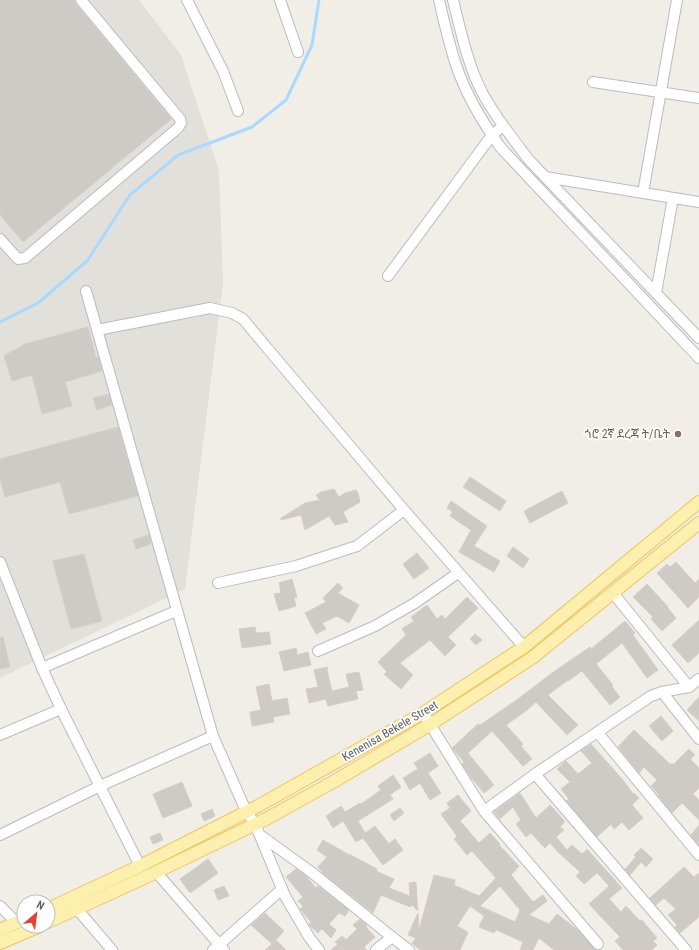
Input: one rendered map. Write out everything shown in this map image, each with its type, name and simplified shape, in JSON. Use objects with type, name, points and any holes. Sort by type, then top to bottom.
[{"type":"main road","name":"Kenenisa Bekele Street","points":[[56,905],[140,866],[246,811],[423,713],[524,646],[699,502]]},
{"type":"main road","name":"Kenenisa Bekele Street","points":[[56,918],[156,872],[257,829],[268,818],[333,782],[431,724],[532,658],[699,523]]},
{"type":"main road","points":[[0,930],[16,923]]},
{"type":"main road","points":[[0,943],[21,934]]},
{"type":"street","points":[[0,239],[18,259],[25,258],[178,128],[180,123],[180,119],[81,0]]},
{"type":"street","points":[[187,0],[223,71],[238,111]]},
{"type":"street","points":[[280,0],[298,52]]},
{"type":"street","points":[[439,0],[456,65],[461,78],[476,110],[501,148],[699,358]]},
{"type":"street","points":[[453,0],[470,63],[483,93],[503,126],[545,177],[699,338]]},
{"type":"street","points":[[643,193],[677,0]]},
{"type":"street","points":[[593,82],[699,98]]},
{"type":"street","points":[[388,276],[492,135],[503,126]]},
{"type":"street","points":[[545,177],[699,202]]},
{"type":"street","points":[[656,293],[673,198]]},
{"type":"street","points":[[86,291],[176,611],[213,736],[246,811],[257,829],[282,889],[309,938],[319,950]]},
{"type":"street","points":[[97,330],[210,308],[232,313],[243,319],[458,573],[524,646]]},
{"type":"street","points":[[218,583],[296,566],[357,546],[404,510]]},
{"type":"street","points":[[0,562],[42,668],[140,866]]},
{"type":"street","points":[[318,651],[375,626],[415,603],[458,573]]},
{"type":"street","points":[[613,593],[689,687]]},
{"type":"street","points":[[42,668],[176,611]]},
{"type":"street","points":[[484,811],[535,774],[651,696],[662,692],[689,687],[699,679]]},
{"type":"street","points":[[662,692],[699,739]]},
{"type":"street","points":[[0,735],[61,709]]},
{"type":"street","points":[[423,713],[484,811],[598,944]]},
{"type":"street","points":[[598,733],[699,855]]},
{"type":"street","points":[[0,835],[100,786],[213,736]]},
{"type":"street","points":[[535,774],[686,950]]},
{"type":"street","points":[[257,829],[409,950]]},
{"type":"street","points":[[156,872],[219,948],[282,889]]},
{"type":"street","points":[[0,906],[16,918]]},
{"type":"street","points":[[77,909],[112,950]]},
{"type":"street","points":[[376,950],[392,937]]},
{"type":"shaded area","points":[[0,0],[139,0],[181,55],[219,171],[223,282],[185,589],[0,678]]},
{"type":"building","points":[[0,0],[74,0],[171,119],[23,242],[0,215]]},
{"type":"building","points":[[88,327],[96,358],[98,357],[102,371],[65,382],[72,406],[42,414],[32,375],[12,381],[4,356],[25,344]]},
{"type":"building","points":[[109,394],[112,405],[97,410],[93,398]]},
{"type":"building","points":[[118,427],[138,496],[69,514],[60,482],[5,497],[0,479],[0,459]]},
{"type":"building","points":[[470,477],[506,501],[500,511],[463,487]]},
{"type":"building","points":[[334,489],[339,497],[345,493],[356,490],[358,493],[360,502],[343,512],[348,522],[335,525],[329,516],[305,530],[301,515],[281,520],[281,518],[305,503],[320,500],[316,495],[321,492]]},
{"type":"building","points":[[562,491],[568,503],[530,523],[524,511]]},
{"type":"building","points":[[451,501],[487,526],[474,546],[500,561],[494,572],[459,552],[471,530],[450,516],[453,512],[447,508]]},
{"type":"building","points":[[149,535],[151,544],[136,549],[133,540]]},
{"type":"building","points":[[513,547],[529,559],[523,568],[507,556]]},
{"type":"building","points":[[417,553],[429,568],[414,579],[403,564]]},
{"type":"building","points":[[84,554],[102,621],[71,629],[53,561]]},
{"type":"building","points":[[676,562],[695,583],[699,579],[699,597],[688,608],[657,573],[667,564],[670,567]]},
{"type":"building","points":[[292,579],[297,597],[294,598],[296,606],[279,611],[274,594],[281,593],[279,583]]},
{"type":"building","points":[[338,583],[343,588],[338,593],[359,605],[349,623],[337,616],[322,623],[326,629],[316,634],[305,613],[326,602],[323,598]]},
{"type":"building","points":[[647,584],[676,618],[662,631],[651,619],[653,617],[633,597]]},
{"type":"building","points":[[467,597],[478,608],[448,637],[456,645],[445,656],[430,640],[400,663],[413,675],[401,689],[384,674],[387,672],[378,662],[406,635],[402,629],[414,621],[411,617],[427,605],[437,619],[442,615],[445,619]]},
{"type":"building","points":[[699,620],[699,653],[688,663],[672,645]]},
{"type":"building","points":[[625,621],[635,633],[633,635],[658,670],[647,678],[622,643],[596,664],[613,685],[612,687],[620,697],[610,705],[582,671],[568,680],[548,695],[578,725],[567,735],[536,702],[506,725],[523,744],[521,746],[532,759],[523,766],[492,731],[468,753],[494,785],[484,793],[462,764],[464,762],[452,748],[478,724],[480,725],[518,699],[590,647],[591,649]]},
{"type":"building","points":[[255,627],[256,633],[269,632],[271,644],[242,648],[239,629]]},
{"type":"building","points":[[475,634],[482,640],[476,645],[470,639]]},
{"type":"building","points":[[0,637],[3,637],[10,667],[0,669]]},
{"type":"building","points":[[296,648],[297,655],[308,652],[311,665],[284,671],[279,652]]},
{"type":"building","points":[[328,667],[326,671],[327,670],[332,691],[349,687],[346,674],[359,672],[363,690],[356,691],[358,699],[328,706],[326,699],[309,703],[306,689],[318,687],[314,670]]},
{"type":"building","points":[[269,684],[272,701],[287,698],[290,714],[273,717],[274,722],[252,726],[250,712],[261,710],[256,687]]},
{"type":"building","points":[[699,697],[699,721],[687,710]]},
{"type":"building","points":[[661,716],[673,731],[662,741],[649,726]]},
{"type":"building","points":[[634,730],[671,765],[672,763],[673,765],[689,749],[695,755],[690,759],[699,768],[699,788],[693,794],[699,800],[699,820],[682,803],[672,813],[651,786],[657,780],[644,767],[639,773],[618,747]]},
{"type":"building","points":[[591,744],[623,780],[633,794],[634,793],[639,798],[632,805],[643,818],[629,830],[622,822],[614,829],[611,824],[597,837],[566,801],[569,799],[561,789],[570,782],[557,769],[566,761],[578,774],[592,763],[581,751]]},
{"type":"building","points":[[430,753],[438,766],[428,773],[441,793],[430,800],[420,783],[410,790],[403,778],[418,769],[414,763]]},
{"type":"building","points":[[393,775],[401,787],[390,795],[393,799],[358,821],[365,833],[375,826],[389,844],[395,839],[403,850],[383,865],[363,838],[356,842],[343,821],[333,828],[326,816],[341,806],[345,812],[360,803],[361,804],[381,790],[378,786]]},
{"type":"building","points":[[182,782],[192,806],[163,818],[153,794]]},
{"type":"building","points":[[520,793],[536,818],[550,805],[564,820],[564,823],[560,827],[564,830],[556,837],[567,850],[572,845],[582,854],[587,849],[622,888],[609,899],[621,912],[626,906],[640,921],[642,920],[657,938],[653,941],[657,945],[652,950],[623,950],[615,941],[620,937],[589,904],[609,886],[597,873],[584,884],[576,876],[580,872],[550,843],[545,848],[531,833],[526,837],[516,824],[521,820],[513,807],[500,819],[494,812]]},
{"type":"building","points":[[458,795],[471,811],[460,821],[479,843],[490,833],[500,844],[499,845],[519,866],[511,875],[533,902],[543,895],[547,901],[529,915],[549,924],[557,914],[579,931],[596,950],[554,950],[539,938],[533,950],[520,950],[523,942],[496,930],[494,933],[479,927],[484,916],[470,906],[457,926],[468,932],[460,950],[420,950],[412,943],[416,938],[408,935],[418,913],[419,930],[434,875],[455,880],[454,885],[479,896],[496,878],[472,851],[467,855],[454,839],[457,836],[441,814],[450,808],[447,803]],"holes":[[[500,886],[520,910],[515,922],[480,906]]]},
{"type":"building","points":[[400,808],[404,813],[394,821],[390,815]]},
{"type":"building","points":[[212,809],[215,816],[204,821],[201,814]]},
{"type":"building","points":[[699,825],[699,845],[691,835]]},
{"type":"building","points":[[160,833],[163,840],[153,844],[150,837]]},
{"type":"building","points":[[323,840],[377,869],[376,871],[394,879],[389,888],[410,896],[409,883],[416,882],[418,911],[412,905],[410,907],[381,895],[373,913],[325,875],[318,867],[327,857],[317,850]]},
{"type":"building","points":[[641,848],[653,859],[646,867],[641,862],[630,875],[625,869],[636,857],[634,855]]},
{"type":"building","points":[[208,859],[218,873],[190,893],[180,879]]},
{"type":"building","points":[[684,867],[694,877],[699,873],[699,917],[680,933],[675,927],[677,925],[668,915],[676,909],[664,898],[656,905],[650,898]]},
{"type":"building","points":[[296,869],[306,876],[316,888],[318,886],[349,910],[345,916],[339,913],[329,924],[336,930],[331,938],[322,929],[318,933],[309,925],[311,922],[300,909],[303,906],[298,901],[303,897],[286,877]]},
{"type":"building","points":[[224,886],[229,896],[218,900],[214,890]]},
{"type":"building","points":[[265,913],[284,931],[272,944],[251,925]]},
{"type":"building","points":[[360,919],[367,925],[366,927],[375,937],[364,947],[367,950],[331,950],[338,944],[335,942],[342,936],[346,940],[357,929],[353,925]]},
{"type":"building","points":[[276,940],[286,950],[265,950]]},
{"type":"waterway","points":[[0,322],[38,303],[87,261],[130,195],[178,155],[252,127],[286,100],[312,45],[319,0]]},
{"type":"place","name":"ጎሮ 2ኛ ደረጃ ት/ቤት","points":[[678,434]]}]
